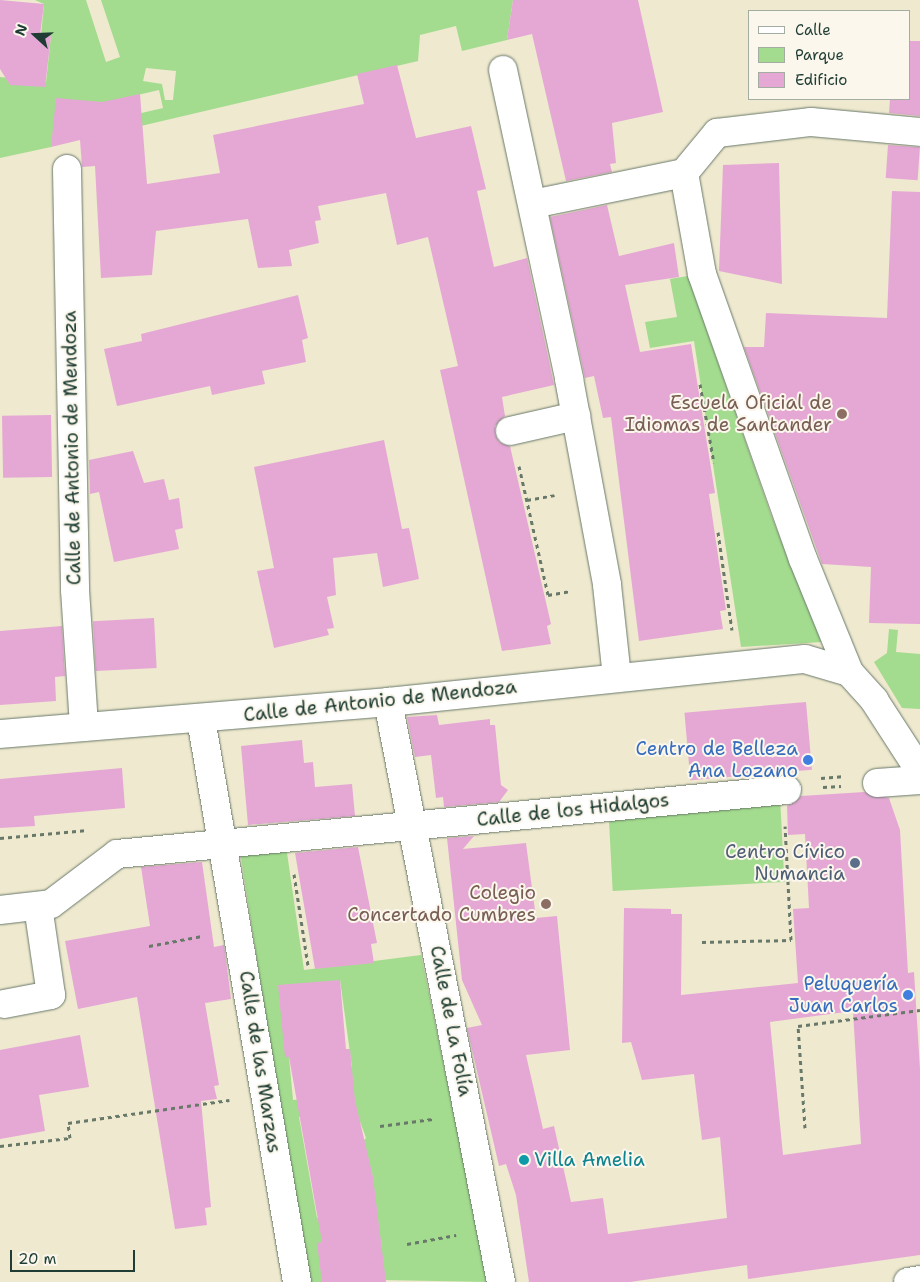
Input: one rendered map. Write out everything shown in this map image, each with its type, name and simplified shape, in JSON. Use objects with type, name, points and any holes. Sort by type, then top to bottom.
[{"type":"street","points":[[502,70],[533,204],[576,416],[607,585],[617,677]]},
{"type":"street","points":[[533,204],[684,173],[717,133],[811,122],[920,132]]},
{"type":"street","name":"Calle de Antonio de Mendoza","points":[[67,169],[74,571],[84,727]]},
{"type":"street","points":[[684,173],[702,274],[803,559],[849,672],[874,700],[920,771]]},
{"type":"street","points":[[510,431],[576,416]]},
{"type":"street","name":"Calle de Antonio de Mendoza","points":[[0,734],[388,702],[805,659],[849,672]]},
{"type":"street","name":"Calle de La Folía","points":[[388,702],[414,826],[501,1282]]},
{"type":"street","name":"Calle de las Marzas","points":[[201,718],[225,842],[297,1282]]},
{"type":"street","points":[[877,783],[920,780]]},
{"type":"street","name":"Calle de los Hidalgos","points":[[225,842],[414,826],[785,790]]},
{"type":"street","points":[[0,910],[51,904],[117,854],[225,842]]},
{"type":"street","points":[[4,1004],[51,994],[38,906]]},
{"type":"street","points":[[908,1282],[920,1280]]},
{"type":"path","points":[[699,375],[714,463]]},
{"type":"path","points":[[518,462],[548,595],[575,591]]},
{"type":"path","points":[[527,500],[563,494]]},
{"type":"path","points":[[718,532],[733,638]]},
{"type":"path","points":[[816,778],[845,776]]},
{"type":"path","points":[[702,942],[791,940],[785,790],[877,783]]},
{"type":"path","points":[[292,866],[308,965]]},
{"type":"path","points":[[149,946],[206,935]]},
{"type":"path","points":[[805,1128],[798,1026],[920,1010]]},
{"type":"path","points":[[0,1146],[70,1138],[68,1123],[240,1099]]},
{"type":"path","points":[[380,1126],[436,1118]]},
{"type":"path","points":[[407,1244],[460,1234]]},
{"type":"green space","points":[[35,0],[86,0],[106,62],[120,57],[101,0],[513,0],[507,40],[462,51],[456,26],[420,35],[418,61],[128,129],[118,104],[51,147],[0,158],[0,77],[46,82],[51,36],[41,35],[44,4]],"holes":[[[146,68],[176,71],[173,100],[165,100],[162,84],[143,81]],[[159,90],[163,108],[133,115],[129,97]]]},
{"type":"green space","points":[[688,276],[771,515],[822,642],[741,647],[694,341],[650,348],[645,322],[677,317],[670,279]]},
{"type":"green space","points":[[889,629],[898,630],[896,652],[920,654],[920,709],[902,708],[874,662],[887,653]]},
{"type":"green space","points":[[780,797],[784,882],[613,891],[608,806]]},
{"type":"green space","points":[[286,846],[304,970],[421,955],[489,1282],[382,1280],[381,1240],[322,1282],[307,1282],[240,851]],"holes":[[[340,980],[352,1067],[319,1098],[293,1100],[289,1057],[285,1057]],[[355,1108],[366,1138],[362,1142],[373,1177],[373,1208],[317,1218],[299,1117]]]},
{"type":"building","points":[[0,0],[44,4],[40,35],[51,36],[45,87],[10,85],[0,69]]},
{"type":"building","points":[[513,0],[638,0],[663,112],[612,123],[616,163],[610,164],[612,172],[566,181],[532,34],[507,40]]},
{"type":"building","points":[[910,41],[920,41],[920,116],[889,113],[890,100],[910,100]]},
{"type":"building","points":[[397,65],[416,138],[471,126],[486,189],[477,191],[494,267],[527,258],[554,385],[502,397],[505,416],[495,426],[495,434],[499,442],[510,446],[551,624],[547,626],[551,644],[502,651],[440,370],[458,366],[428,237],[397,245],[386,193],[318,206],[321,220],[315,221],[319,243],[289,250],[292,266],[258,268],[248,219],[156,231],[152,275],[101,278],[95,166],[82,167],[80,140],[51,147],[56,98],[102,102],[140,94],[147,184],[220,173],[213,135],[364,104],[357,74]]},
{"type":"building","points":[[888,145],[920,147],[918,180],[886,178]]},
{"type":"building","points":[[779,163],[782,284],[719,271],[723,165]]},
{"type":"building","name":"Escuela Oficial de Idiomas de Santander","points":[[892,191],[920,192],[920,624],[869,623],[871,567],[822,564],[744,347],[764,347],[766,313],[887,318]]},
{"type":"building","points":[[607,205],[619,256],[674,243],[679,277],[625,285],[640,352],[691,344],[715,493],[709,494],[726,610],[720,611],[723,629],[639,641],[611,417],[603,418],[594,376],[585,378],[550,217]]},
{"type":"building","points":[[298,295],[308,338],[302,340],[306,362],[262,371],[265,384],[212,395],[210,386],[117,406],[104,349],[142,341],[141,334]]},
{"type":"building","points":[[51,415],[52,477],[3,478],[2,416]]},
{"type":"building","points":[[384,440],[402,529],[409,528],[419,579],[383,587],[377,553],[333,558],[336,595],[327,597],[334,628],[327,629],[329,635],[274,648],[257,571],[274,568],[254,467]]},
{"type":"building","points":[[133,451],[144,483],[164,479],[169,500],[179,498],[183,528],[175,530],[179,549],[114,562],[99,492],[90,494],[89,460]]},
{"type":"building","points":[[154,618],[157,668],[96,671],[93,621]]},
{"type":"building","points":[[62,626],[65,676],[55,677],[56,701],[0,705],[0,631]]},
{"type":"building","points":[[806,702],[812,770],[690,780],[684,713]]},
{"type":"building","points":[[437,715],[439,725],[490,719],[490,725],[495,725],[501,785],[508,790],[499,802],[444,807],[443,797],[436,798],[431,755],[415,757],[407,717]]},
{"type":"building","points":[[302,740],[304,763],[313,762],[315,787],[352,784],[355,816],[248,825],[241,746]]},
{"type":"building","points":[[122,768],[125,808],[34,816],[35,826],[0,828],[0,779]]},
{"type":"building","points":[[864,792],[889,798],[900,830],[908,973],[914,972],[920,1069],[920,1255],[748,1279],[747,1265],[630,1282],[529,1282],[516,1195],[506,1164],[499,1166],[467,1028],[482,1025],[462,980],[447,838],[474,836],[463,849],[526,843],[536,918],[557,916],[570,1050],[526,1055],[543,1129],[554,1126],[571,1202],[603,1198],[608,1234],[727,1218],[720,1137],[702,1140],[694,1074],[642,1080],[631,1042],[622,1043],[624,908],[671,909],[671,914],[682,914],[681,995],[798,983],[793,909],[809,908],[805,834],[788,835],[787,806],[801,796]],"holes":[[[853,1011],[861,1144],[783,1155],[770,1022]]]},
{"type":"building","points":[[358,847],[377,943],[371,944],[374,963],[315,969],[295,853]]},
{"type":"building","points":[[202,862],[214,947],[224,945],[231,999],[205,1003],[219,1085],[214,1086],[217,1099],[201,1101],[211,1207],[205,1208],[207,1225],[175,1229],[137,997],[78,1009],[65,941],[150,926],[141,867]]},
{"type":"building","points":[[340,980],[346,1049],[350,1049],[355,1100],[373,1177],[386,1282],[322,1282],[317,1243],[322,1242],[289,1057],[285,1057],[278,985]]},
{"type":"building","points":[[80,1035],[89,1087],[39,1095],[45,1131],[0,1139],[0,1050]]},
{"type":"place","name":"Escuela Oficial de Idiomas de Santander","points":[[842,414]]},
{"type":"place","name":"Centro de Belleza Ana Lozano","points":[[808,760]]},
{"type":"place","name":"Centro Cívico Numancia","points":[[855,863]]},
{"type":"place","name":"Colegio Concertado Cumbres","points":[[546,904]]},
{"type":"place","name":"Peluquería Juan Carlos","points":[[908,995]]},
{"type":"place","name":"Villa Amelia","points":[[524,1160]]}]
